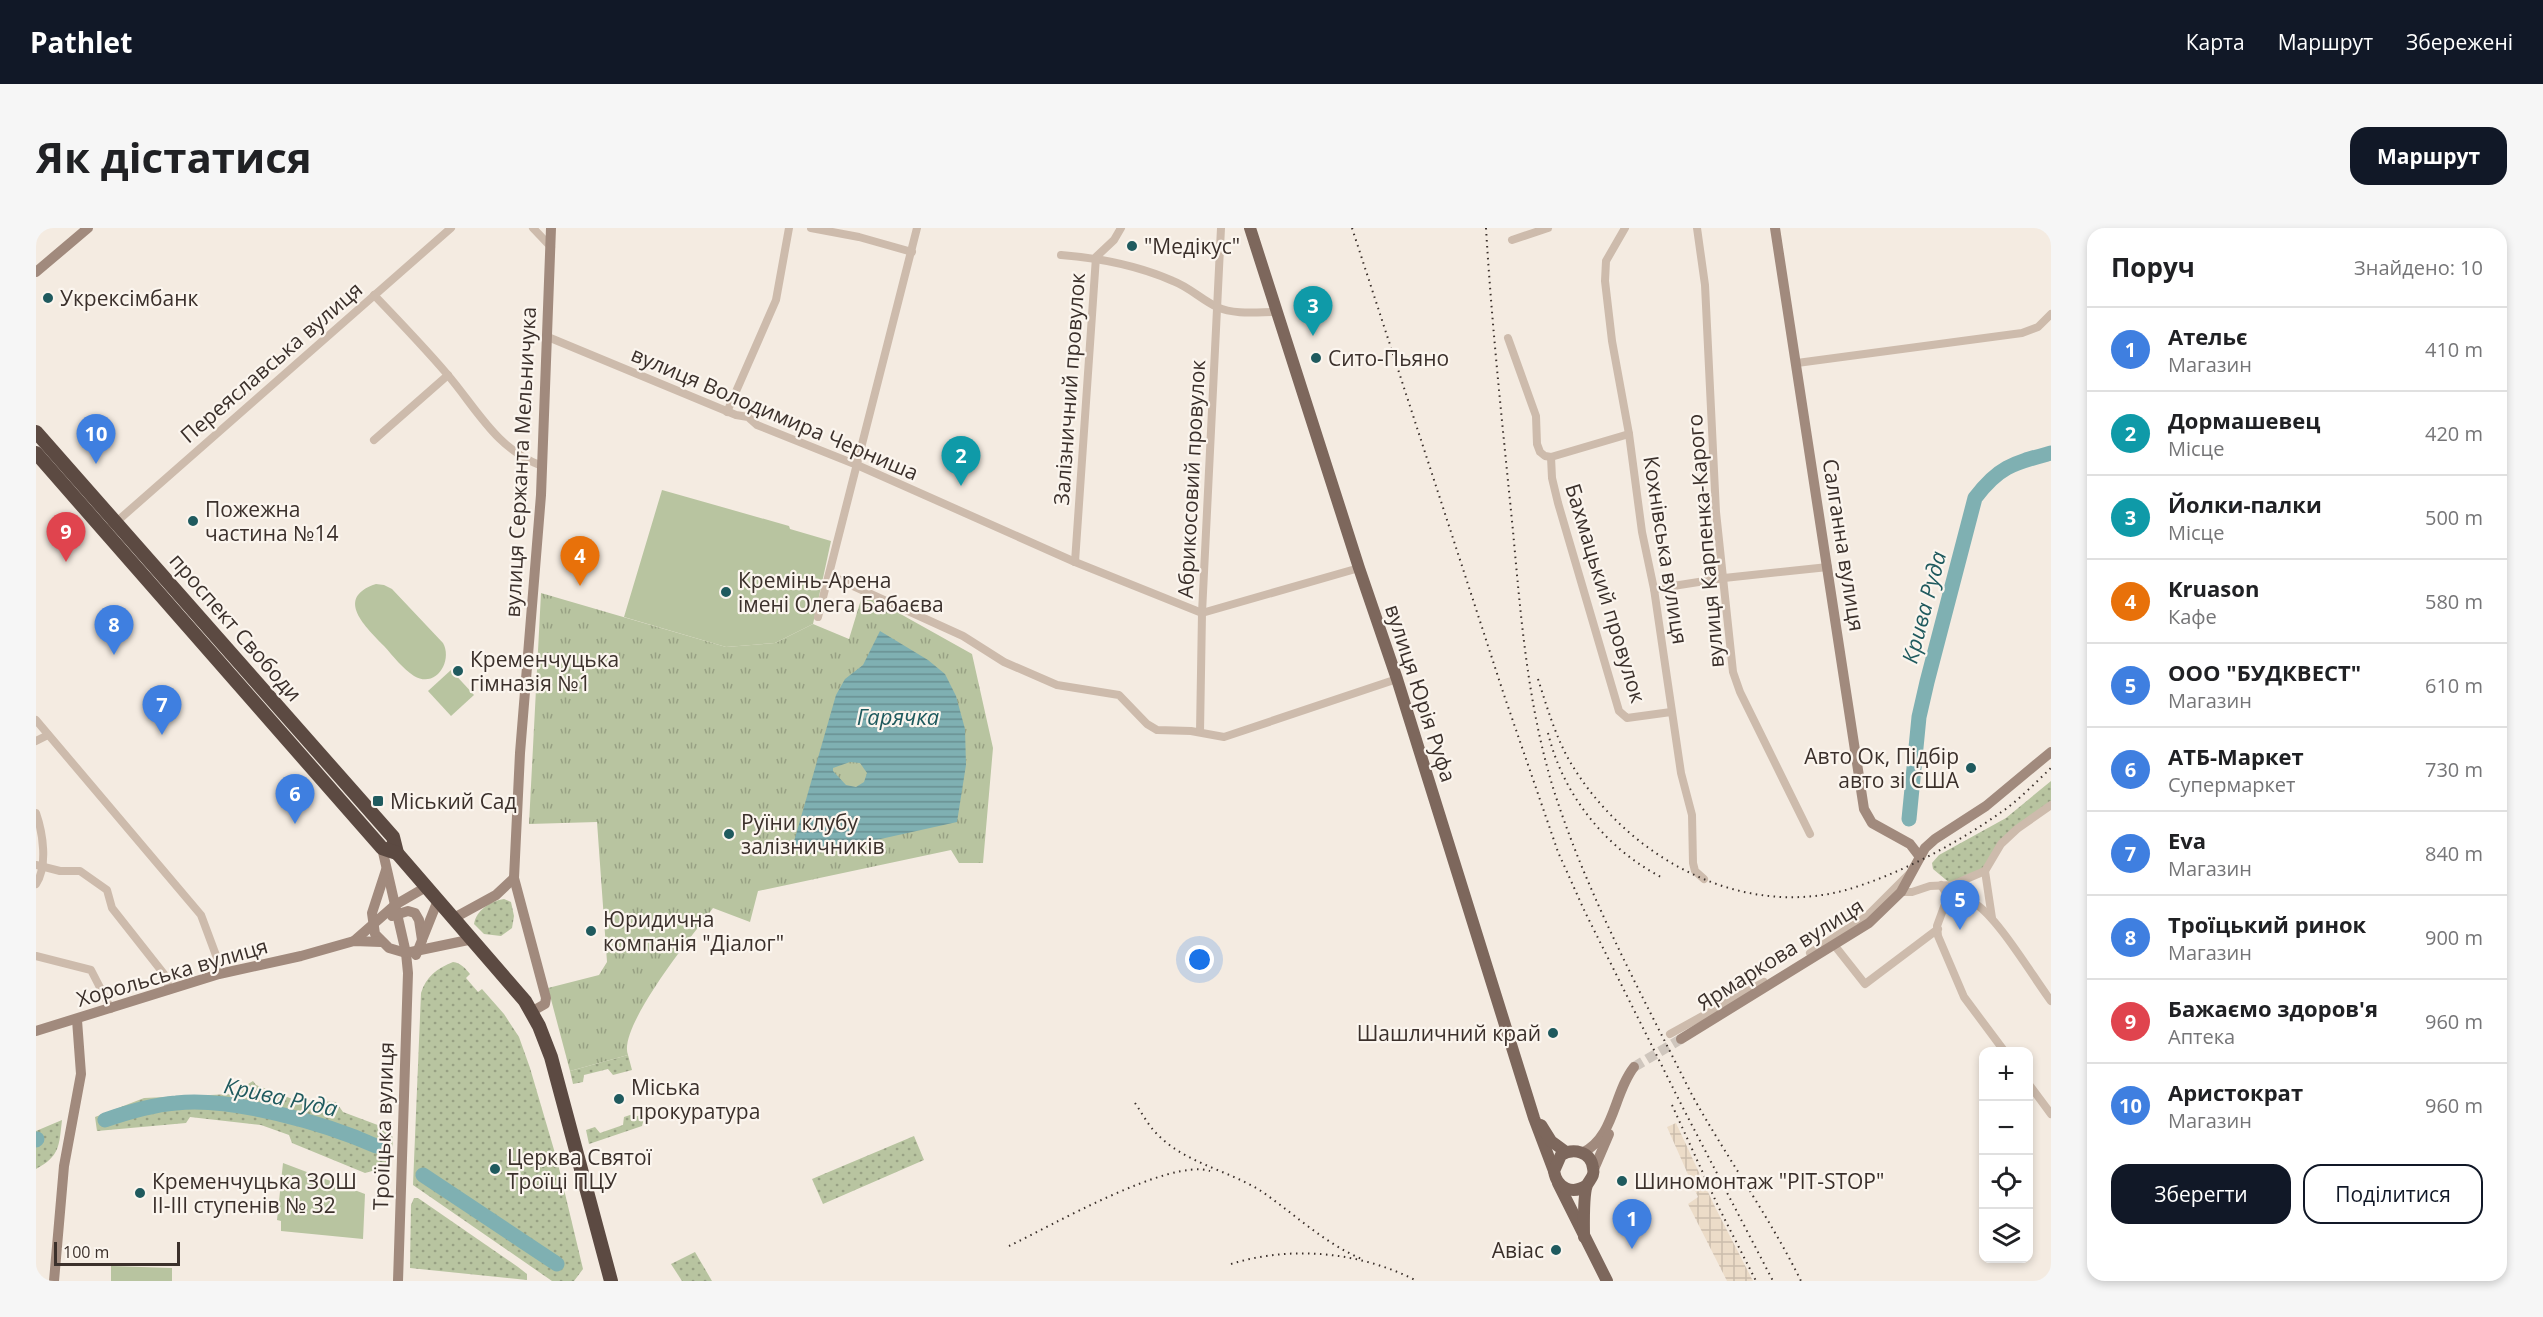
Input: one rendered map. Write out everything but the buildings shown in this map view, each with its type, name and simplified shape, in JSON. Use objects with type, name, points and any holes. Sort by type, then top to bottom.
[{"type":"highway","name":"проспект Свободи","points":[[36,432],[111,527],[382,848]]},
{"type":"highway","name":"проспект Свободи","points":[[36,453],[111,527],[393,837],[397,853],[525,1001],[551,1057],[611,1281]]},
{"type":"highway","points":[[382,848],[397,853]]},
{"type":"main road","name":"вулиця Юрія Руфа","points":[[1250,228],[1397,679],[1547,1158],[1607,1281]]},
{"type":"main road","points":[[1528,1100],[1551,1141],[1566,1152],[1582,1152],[1590,1159],[1594,1168],[1592,1178],[1587,1185],[1575,1191],[1568,1190],[1556,1177],[1557,1160],[1566,1152]]},
{"type":"main road","points":[[1584,1237],[1587,1185]]},
{"type":"street","points":[[36,272],[88,228]]},
{"type":"street","name":"Переяславська вулиця","points":[[111,527],[451,228]]},
{"type":"street","points":[[533,228],[551,247]]},
{"type":"street","name":"вулиця Сержанта Мельничука","points":[[531,1012],[545,1004],[546,998],[514,878],[520,753],[542,466],[551,228]]},
{"type":"street","points":[[727,412],[776,300],[789,228]]},
{"type":"street","points":[[811,228],[859,237],[912,252]]},
{"type":"street","points":[[818,617],[917,228]]},
{"type":"street","name":"Залізничний провулок","points":[[1075,562],[1096,257],[1114,240],[1121,228]]},
{"type":"street","name":"Абрикосовий провулок","points":[[1200,732],[1202,613],[1221,228]]},
{"type":"street","points":[[1512,240],[1548,228]]},
{"type":"street","name":"Кохнівська вулиця","points":[[1625,228],[1604,269],[1612,340],[1629,434],[1642,532],[1654,589],[1681,773],[1692,815],[1693,863],[1695,871],[1704,879]]},
{"type":"street","name":"вулиця Карпенка-Карого","points":[[1697,228],[1705,285],[1714,489],[1730,652],[1740,692],[1810,834]]},
{"type":"street","name":"Салганна вулиця","points":[[1775,228],[1864,809],[1868,818],[1878,828],[1910,844],[1918,863]]},
{"type":"street","points":[[1061,255],[1096,257],[1175,282],[1217,307],[1233,312],[1277,312]]},
{"type":"street","points":[[374,295],[448,375],[488,429],[507,448],[526,460],[542,466]]},
{"type":"street","points":[[1797,363],[2022,333],[2038,327],[2051,314]]},
{"type":"street","name":"вулиця Володимира Черниша","points":[[548,337],[727,412],[748,417],[757,425],[857,465],[1075,562],[1202,613]]},
{"type":"street","name":"Бахмацький провулок","points":[[1508,338],[1536,416],[1537,444],[1540,452],[1551,457],[1557,503],[1618,711],[1627,718],[1671,712]]},
{"type":"street","points":[[374,440],[448,375]]},
{"type":"street","points":[[1551,457],[1629,434]]},
{"type":"street","points":[[1654,589],[1724,578],[1828,567]]},
{"type":"street","points":[[1202,613],[1359,568]]},
{"type":"street","points":[[829,574],[963,636],[1004,662],[1057,685],[1119,695],[1147,724],[1157,730],[1200,732],[1224,736],[1249,730],[1397,679]]},
{"type":"street","points":[[36,720],[201,915],[218,958],[219,974]]},
{"type":"street","points":[[36,741],[48,735]]},
{"type":"street","name":"Ярмаркова вулиця","points":[[1681,1039],[1835,946],[1878,916],[1901,892],[1935,839],[1986,806],[2051,752]]},
{"type":"street","points":[[1901,892],[1912,892],[1930,886],[1952,885],[1985,871],[2001,844],[2017,829],[2051,805]]},
{"type":"street","points":[[36,813],[44,848],[38,866],[41,877],[36,884]]},
{"type":"street","points":[[1910,844],[1935,839]]},
{"type":"street","points":[[382,848],[402,929],[408,932],[415,930],[419,924]]},
{"type":"street","points":[[1670,1034],[1759,985],[1867,916],[1918,863]]},
{"type":"street","points":[[381,942],[372,924],[372,913],[387,875],[387,864]]},
{"type":"street","points":[[38,866],[60,871],[80,871],[106,891],[112,908],[164,974],[170,990]]},
{"type":"street","points":[[1985,871],[1993,919]]},
{"type":"street","points":[[454,918],[496,895],[514,878]]},
{"type":"street","points":[[1941,885],[1948,896],[1938,936],[1964,997],[2001,1047]]},
{"type":"street","points":[[399,913],[426,886]]},
{"type":"street","points":[[1948,896],[1962,897],[1976,904],[1993,919],[2051,1001]]},
{"type":"street","points":[[415,948],[438,900]]},
{"type":"street","points":[[399,913],[415,948]]},
{"type":"street","points":[[354,941],[372,924],[399,913],[416,913],[419,924],[415,948]]},
{"type":"street","points":[[1835,946],[1865,984],[1938,929]]},
{"type":"street","points":[[354,941],[381,942],[395,951],[473,939]]},
{"type":"street","name":"Хорольська вулиця","points":[[36,1031],[219,974],[301,956],[354,941]]},
{"type":"street","name":"Троїцька вулиця","points":[[398,1281],[408,973],[415,948]]},
{"type":"street","points":[[36,956],[91,969],[111,1009]]},
{"type":"street","points":[[54,1281],[64,1166],[81,1074],[77,1020]]},
{"type":"street","points":[[1594,1168],[1608,1135],[1621,1087],[1634,1068]]},
{"type":"street","points":[[2033,1090],[2051,1114]]},
{"type":"street","points":[[1582,1152],[1598,1140],[1611,1119]]},
{"type":"green space","name":"Кремінь-Арена імені Олега Бабаєва","points":[[662,490],[789,526],[790,529],[831,541],[813,624],[775,643],[726,647],[624,617]]},
{"type":"green space","points":[[376,584],[392,589],[443,643],[446,658],[444,665],[435,676],[422,679],[410,673],[363,622],[355,605],[357,597],[363,590]]},
{"type":"green space","points":[[541,593],[726,647],[775,643],[813,624],[849,639],[863,593],[972,654],[993,748],[983,863],[959,863],[951,850],[758,891],[750,922],[713,908],[645,1003],[628,1042],[628,1055],[570,1071],[548,988],[599,975],[607,962],[597,822],[529,824]]},
{"type":"green space","points":[[451,670],[474,695],[451,716],[428,691]]},
{"type":"green space","points":[[2051,781],[2051,804],[2015,829],[1983,870],[1951,884],[1933,869],[1932,863],[1939,855],[2006,818]]},
{"type":"green space","points":[[504,899],[511,902],[514,916],[512,928],[501,936],[484,934],[474,924],[475,919],[489,904]]},
{"type":"green space","points":[[453,962],[461,965],[470,974],[466,978],[478,992],[482,989],[504,1014],[519,1037],[557,1160],[583,1269],[574,1281],[552,1281],[413,1185],[421,993],[433,974]]},
{"type":"green space","points":[[628,1055],[632,1070],[613,1075],[608,1069],[584,1075],[583,1082],[573,1084],[570,1071]]},
{"type":"green space","points":[[253,1081],[256,1085],[295,1100],[336,1102],[343,1112],[391,1130],[393,1141],[388,1177],[372,1171],[365,1173],[292,1143],[289,1135],[261,1125],[190,1117],[186,1123],[97,1131],[95,1117],[144,1098],[232,1094]]},
{"type":"green space","points":[[633,1114],[634,1117],[645,1114],[642,1126],[589,1144],[586,1130],[595,1127],[600,1133],[623,1125],[624,1117]]},
{"type":"green space","points":[[62,1120],[60,1137],[54,1155],[36,1169],[36,1131]]},
{"type":"green space","points":[[914,1136],[924,1160],[823,1204],[812,1179]]},
{"type":"green space","points":[[283,1163],[365,1194],[363,1239],[281,1231],[281,1221],[277,1220]]},
{"type":"green space","points":[[414,1198],[418,1198],[518,1267],[527,1274],[527,1280],[410,1268],[411,1205]]},
{"type":"green space","points":[[695,1252],[712,1281],[682,1281],[671,1264]]},
{"type":"green space","points":[[111,1266],[172,1268],[172,1281],[111,1281]]},
{"type":"shaded area","points":[[1676,1123],[1753,1281],[1727,1281],[1688,1204],[1698,1197],[1667,1127]]},
{"type":"water","name":"Гарячка","points":[[880,631],[928,660],[945,674],[956,696],[965,729],[966,765],[957,822],[876,840],[856,841],[805,855],[793,845],[836,695],[845,679],[863,665]],"holes":[[[850,762],[860,763],[867,773],[864,782],[856,787],[846,785],[833,771],[833,768]]]},
{"type":"waterway","name":"Крива Руда","points":[[1909,819],[1919,717],[1975,498],[1992,479],[2008,467],[2051,453]]},
{"type":"waterway","name":"Крива Руда","points":[[105,1120],[140,1109],[167,1104],[199,1102],[224,1104],[305,1121],[376,1146]]},
{"type":"waterway","name":"Крива Руда","points":[[423,1175],[557,1264]]},
{"type":"tunnel","points":[[1634,1067],[1681,1039]]},
{"type":"railway","points":[[1352,228],[1504,695],[1558,852],[1585,912],[1683,1108],[1773,1281]]},
{"type":"railway","points":[[1486,228],[1527,664],[1538,729],[1555,794],[1600,910],[1692,1095],[1775,1233],[1801,1281]]},
{"type":"railway","points":[[1538,679],[1555,731],[1569,760],[1592,794],[1620,824],[1651,850],[1686,871],[1724,887],[1764,895],[1805,897],[1846,890],[1886,876],[1965,836],[2000,813],[2051,768]]},
{"type":"railway","points":[[1548,733],[1564,778],[1590,818],[1623,852],[1663,878]]},
{"type":"railway","points":[[1135,1103],[1153,1130],[1180,1152],[1261,1191],[1336,1246],[1364,1260]]},
{"type":"railway","points":[[1672,1105],[1718,1206],[1756,1281]]},
{"type":"railway","points":[[1009,1246],[1080,1210],[1139,1184],[1167,1174],[1191,1170],[1210,1171]]},
{"type":"railway","points":[[1231,1264],[1278,1255],[1326,1254],[1373,1263],[1417,1281]]},
{"type":"place","name":"\"Медікус\"","points":[[1132,246]]},
{"type":"place","name":"Укрексімбанк","points":[[48,298]]},
{"type":"place","name":"Йолки-палки","points":[[1313,336]]},
{"type":"place","name":"Сито-Пьяно","points":[[1316,358]]},
{"type":"place","name":"Аристократ","points":[[96,464]]},
{"type":"place","name":"Дормашевец","points":[[961,486]]},
{"type":"place","name":"Пожежна частина №14","points":[[193,521]]},
{"type":"place","name":"Бажаємо здоров'я","points":[[66,562]]},
{"type":"place","name":"Kruason","points":[[580,586]]},
{"type":"place","name":"Кремінь-Арена імені Олега Бабаєва","points":[[726,592]]},
{"type":"place","name":"Троїцький ринок","points":[[114,655]]},
{"type":"place","name":"Кременчуцька гімназія №1","points":[[458,671]]},
{"type":"place","name":"Eva","points":[[162,735]]},
{"type":"place","name":"Авто Ок, Підбір авто зі США","points":[[1971,768]]},
{"type":"place","name":"Міський Сад","points":[[378,801]]},
{"type":"place","name":"АТБ-Маркет","points":[[295,824]]},
{"type":"place","name":"Руїни клубу залізничників","points":[[729,834]]},
{"type":"place","name":"ООО \"БУДКВЕСТ\"","points":[[1960,930]]},
{"type":"place","name":"Юридична компанія \"Діалог\"","points":[[591,931]]},
{"type":"place","name":"Шашличний край","points":[[1553,1033]]},
{"type":"place","name":"Міська прокуратура","points":[[619,1099]]},
{"type":"place","name":"Церква Святої Троїці ПЦУ","points":[[495,1169]]},
{"type":"place","name":"Шиномонтаж \"PIT-STOP\"","points":[[1622,1181]]},
{"type":"place","name":"Кременчуцька ЗОШ ІІ-ІІІ ступенів № 32","points":[[140,1193]]},
{"type":"place","name":"Ательє","points":[[1632,1249]]},
{"type":"place","name":"Авіас","points":[[1556,1250]]}]
